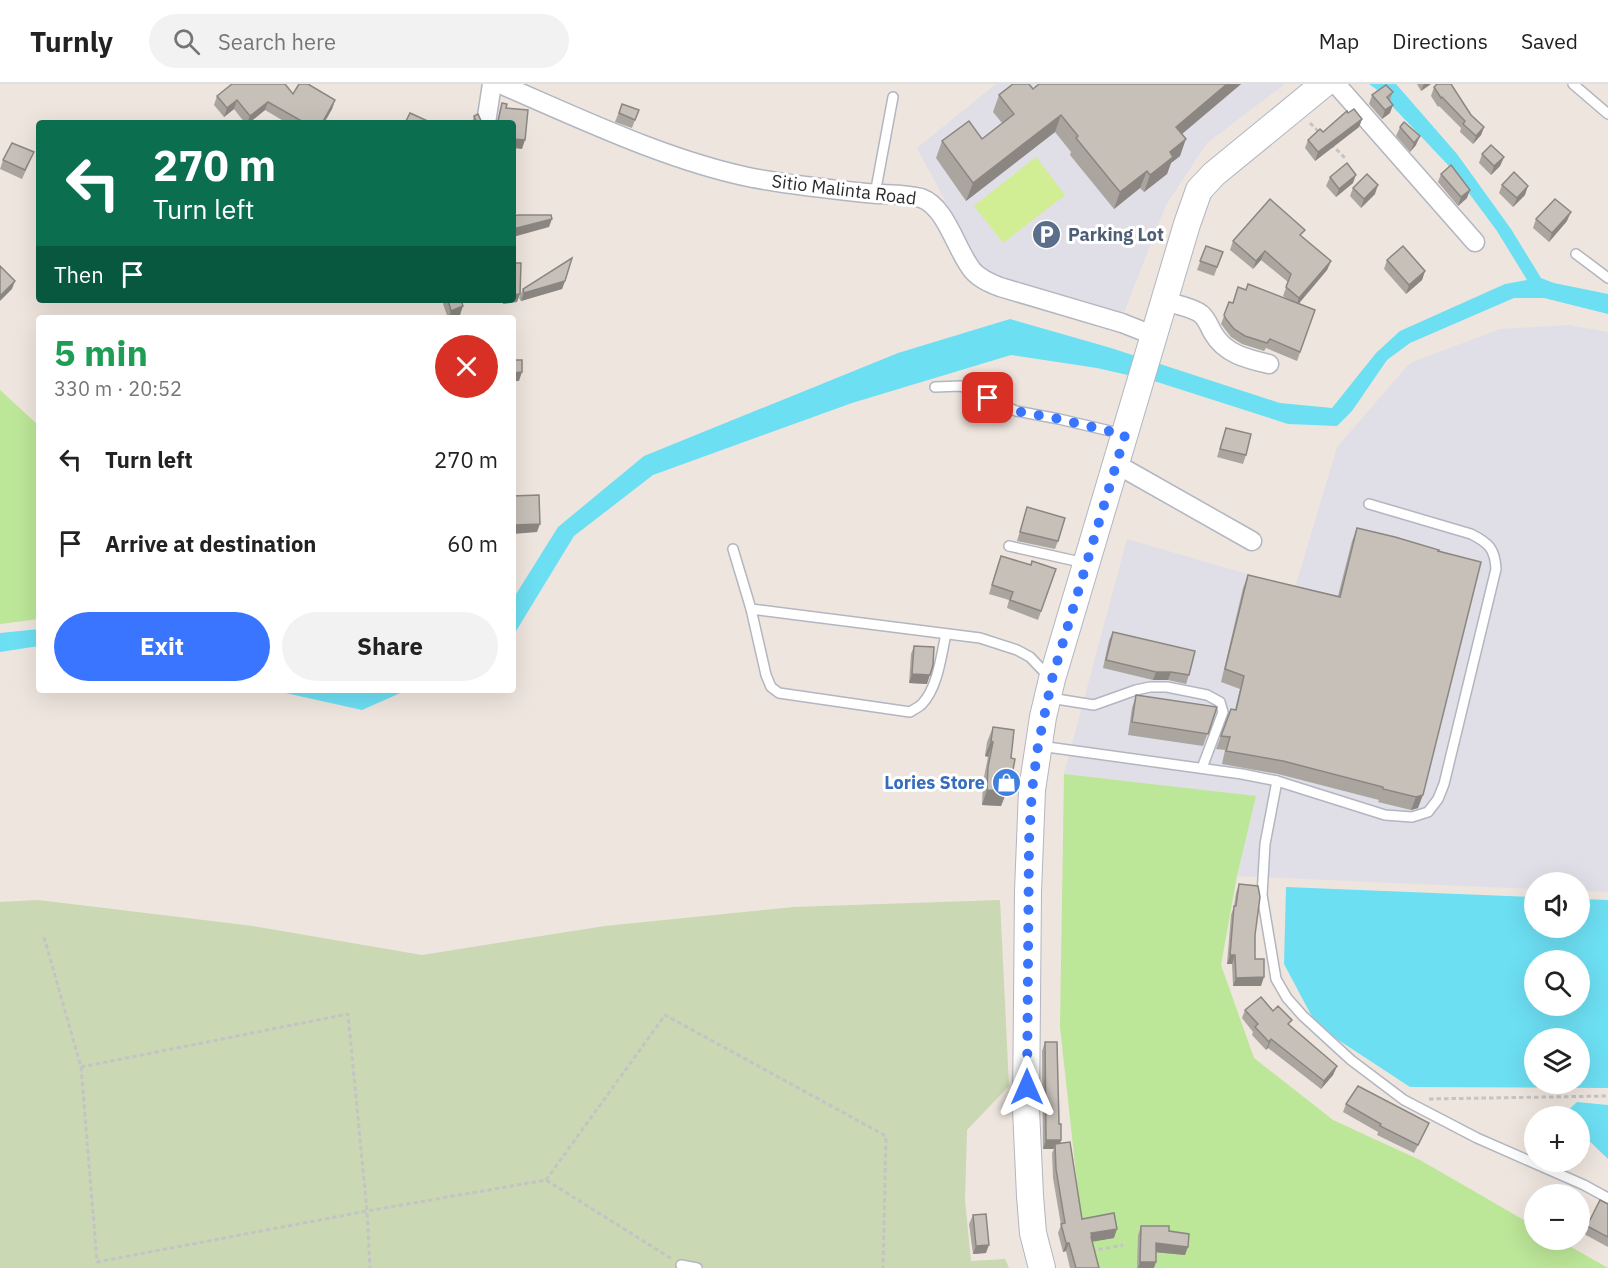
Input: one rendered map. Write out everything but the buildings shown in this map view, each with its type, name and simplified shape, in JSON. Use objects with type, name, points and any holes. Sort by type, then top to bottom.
[{"type":"street","points":[[486,120],[492,84]]},
{"type":"street","name":"Sitio Malinta Road","points":[[500,84],[692,162],[753,178],[920,198],[933,205],[973,271],[985,281],[1122,323],[1154,340]]},
{"type":"street","points":[[1042,1268],[1032,1223],[1026,1108],[1029,842],[1032,790],[1038,746],[1050,689],[1187,224],[1200,190],[1214,174],[1322,86],[1475,242]]},
{"type":"street","points":[[1165,301],[1199,312],[1207,320],[1219,341],[1230,351],[1248,359],[1269,364]]},
{"type":"street","points":[[1116,464],[1251,541]]},
{"type":"lane","points":[[1572,84],[1608,114]]},
{"type":"lane","points":[[875,194],[893,97]]},
{"type":"lane","points":[[1576,254],[1608,278]]},
{"type":"lane","points":[[935,387],[961,386],[1016,411],[1125,435]]},
{"type":"lane","points":[[1038,746],[1202,768],[1277,781],[1385,815],[1412,817],[1428,812],[1438,799],[1444,784],[1496,569],[1495,556],[1486,542],[1471,534],[1369,504]]},
{"type":"lane","points":[[1009,546],[1087,563]]},
{"type":"lane","points":[[732,549],[751,609],[766,675],[771,687],[779,693],[910,712],[922,703],[931,689],[946,634]]},
{"type":"lane","points":[[751,609],[980,638],[1017,650],[1030,657],[1050,689],[1094,705],[1150,687],[1167,687],[1207,695],[1220,702],[1223,712],[1202,768]]},
{"type":"lane","points":[[1277,781],[1265,844],[1262,895],[1276,979],[1287,998],[1351,1060],[1404,1100],[1477,1138],[1584,1185],[1608,1198]]},
{"type":"lane","points":[[681,1265],[697,1268]]},
{"type":"path","points":[[1294,107],[1323,136]]},
{"type":"path","points":[[1330,143],[1345,158]]},
{"type":"path","points":[[44,937],[81,1067],[97,1262],[546,1180],[681,1265]]},
{"type":"path","points":[[81,1067],[348,1014],[367,1211],[370,1268]]},
{"type":"path","points":[[546,1180],[665,1015],[886,1136],[883,1268]]},
{"type":"path","points":[[1404,1100],[1608,1096]]},
{"type":"path","points":[[1081,1252],[1123,1245]]},
{"type":"shaded area","points":[[996,84],[1285,84],[1207,143],[1166,205],[1119,325],[986,277],[917,148]]},
{"type":"shaded area","points":[[1569,325],[1608,332],[1608,892],[1590,891],[1590,872],[1524,872],[1524,889],[1237,876],[1256,796],[1064,774],[1127,539],[1295,588],[1337,447],[1410,363],[1500,329]]},
{"type":"green space","points":[[1036,157],[1065,195],[1003,243],[974,206]]},
{"type":"green space","points":[[0,390],[36,423],[36,619],[0,624]]},
{"type":"green space","points":[[1064,774],[1256,796],[1237,876],[1221,965],[1254,1058],[1333,1120],[1420,1160],[1524,1220],[1524,1250],[1576,1250],[1608,1268],[1096,1268],[1081,1219],[1060,1027]]},
{"type":"green space","points":[[38,900],[253,926],[422,955],[605,926],[794,907],[1000,900],[1009,1086],[967,1130],[965,1200],[971,1261],[1005,1259],[1009,1268],[0,1268],[0,902]]},
{"type":"water","points":[[1369,84],[1396,84],[1457,154],[1511,229],[1541,278],[1554,283],[1608,294],[1608,314],[1544,298],[1514,298],[1410,343],[1387,360],[1352,411],[1337,426],[1288,424],[1154,381],[1097,368],[1011,355],[852,403],[653,475],[574,536],[516,631],[516,594],[558,527],[644,456],[898,353],[1010,319],[1111,348],[1280,403],[1332,408],[1376,353],[1400,331],[1505,284],[1527,280],[1497,231],[1448,165]]},
{"type":"water","points":[[36,629],[36,646],[0,652],[0,633]]},
{"type":"water","points":[[286,693],[400,693],[362,710]]},
{"type":"water","points":[[1286,887],[1524,897],[1524,938],[1590,938],[1590,899],[1608,900],[1608,1088],[1590,1088],[1590,1028],[1524,1028],[1524,1088],[1410,1087],[1317,1026],[1284,964]]},
{"type":"water","points":[[1577,1102],[1608,1105],[1608,1159],[1590,1142],[1590,1106],[1573,1106]]},
{"type":"place","name":"Parking Lot","points":[[1047,235]]},
{"type":"place","name":"Lories Store","points":[[1006,783]]},
{"type":"route","points":[[988,398],[1016,411],[1125,435],[1052,679],[1038,746],[1032,790],[1029,842],[1027,1087]]}]
